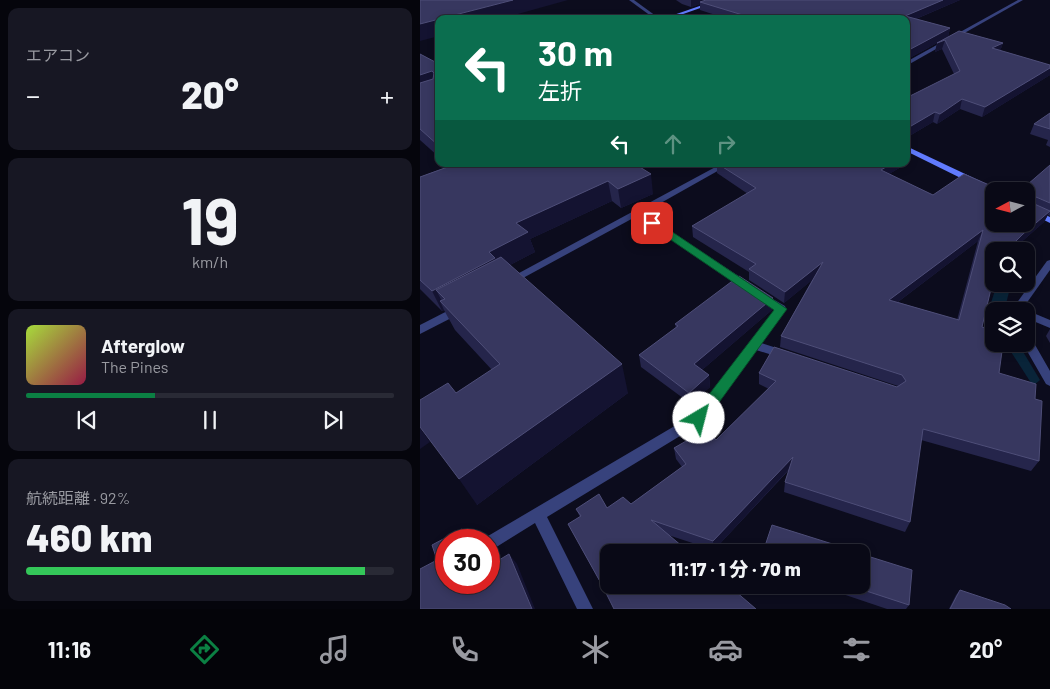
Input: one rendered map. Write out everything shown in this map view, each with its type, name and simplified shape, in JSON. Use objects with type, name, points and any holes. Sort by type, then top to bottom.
[{"type":"street","points":[[631,0],[652,15]]},
{"type":"street","points":[[676,15],[722,0]]},
{"type":"street","points":[[910,62],[1021,0]]},
{"type":"street","points":[[910,150],[985,187]]},
{"type":"street","points":[[498,288],[720,167]]},
{"type":"street","points":[[500,537],[699,418],[781,309],[636,212]]},
{"type":"street","points":[[1035,212],[1050,220]]},
{"type":"street","points":[[1023,302],[1050,263]]},
{"type":"street","points":[[420,330],[472,302]]},
{"type":"street","points":[[1035,318],[1050,324]]},
{"type":"street","points":[[755,345],[792,357]]},
{"type":"street","points":[[1033,352],[1050,381]]},
{"type":"street","points":[[538,514],[585,609]]},
{"type":"water","points":[[994,292],[1009,292],[1006,302],[991,302]]},
{"type":"water","points":[[1011,352],[1023,352],[1040,380],[1033,386]]},
{"type":"building","points":[[420,0],[513,0],[455,15],[435,15],[435,20],[420,24]]},
{"type":"building","points":[[706,0],[943,0],[907,15],[743,15],[700,2]]},
{"type":"building","points":[[910,17],[950,28],[910,49]]},
{"type":"building","points":[[959,31],[1003,43],[992,48],[1050,65],[1050,68],[985,107],[962,99],[940,114],[935,112],[910,127],[910,96],[960,71],[945,40],[937,43]]},
{"type":"building","points":[[420,54],[435,62],[435,142],[420,129],[420,83],[433,79],[434,73],[432,71],[420,75]]},
{"type":"building","points":[[1050,113],[1050,129],[1034,124]]},
{"type":"building","points":[[1050,165],[1050,203],[1035,197],[1035,182],[1030,182]]},
{"type":"building","points":[[448,167],[640,167],[651,174],[618,189],[608,181],[516,223],[528,232],[489,252],[495,258],[432,291],[420,280],[420,177]]},
{"type":"building","points":[[723,167],[886,167],[881,170],[933,195],[964,174],[985,183],[985,232],[1025,232],[1015,242],[985,242],[985,292],[990,292],[988,302],[985,302],[982,327],[985,328],[985,352],[1002,352],[999,373],[1036,384],[1035,399],[1042,401],[1039,461],[923,429],[910,522],[785,482],[793,457],[713,541],[651,520],[680,544],[600,544],[600,581],[568,524],[581,516],[576,509],[599,494],[607,508],[623,497],[631,504],[686,464],[674,448],[707,429],[716,440],[776,381],[759,373],[774,347],[897,387],[906,381],[902,375],[781,336],[823,262],[785,292],[749,269],[756,264],[692,226],[756,188]],"holes":[[[983,230],[959,320],[889,300]]]},
{"type":"building","points":[[1035,204],[1050,211],[1035,224]]},
{"type":"building","points":[[501,257],[622,364],[459,479],[420,427],[420,400],[448,383],[456,393],[500,364],[440,301],[445,299],[436,290]]},
{"type":"building","points":[[739,276],[773,298],[694,364],[709,375],[689,393],[639,355],[678,326],[675,324]]},
{"type":"building","points":[[772,525],[833,544],[766,544]]},
{"type":"building","points":[[435,543],[435,554],[432,545]]},
{"type":"building","points":[[509,554],[532,609],[420,609],[420,569],[435,561],[435,594],[500,594],[500,559]]},
{"type":"building","points":[[870,557],[912,570],[909,605],[870,592]]},
{"type":"building","points":[[960,590],[1005,605],[1011,609],[950,609]]},
{"type":"building","points":[[606,594],[738,594],[756,609],[614,609]]},
{"type":"route","points":[[652,223],[781,309],[699,418]]}]
